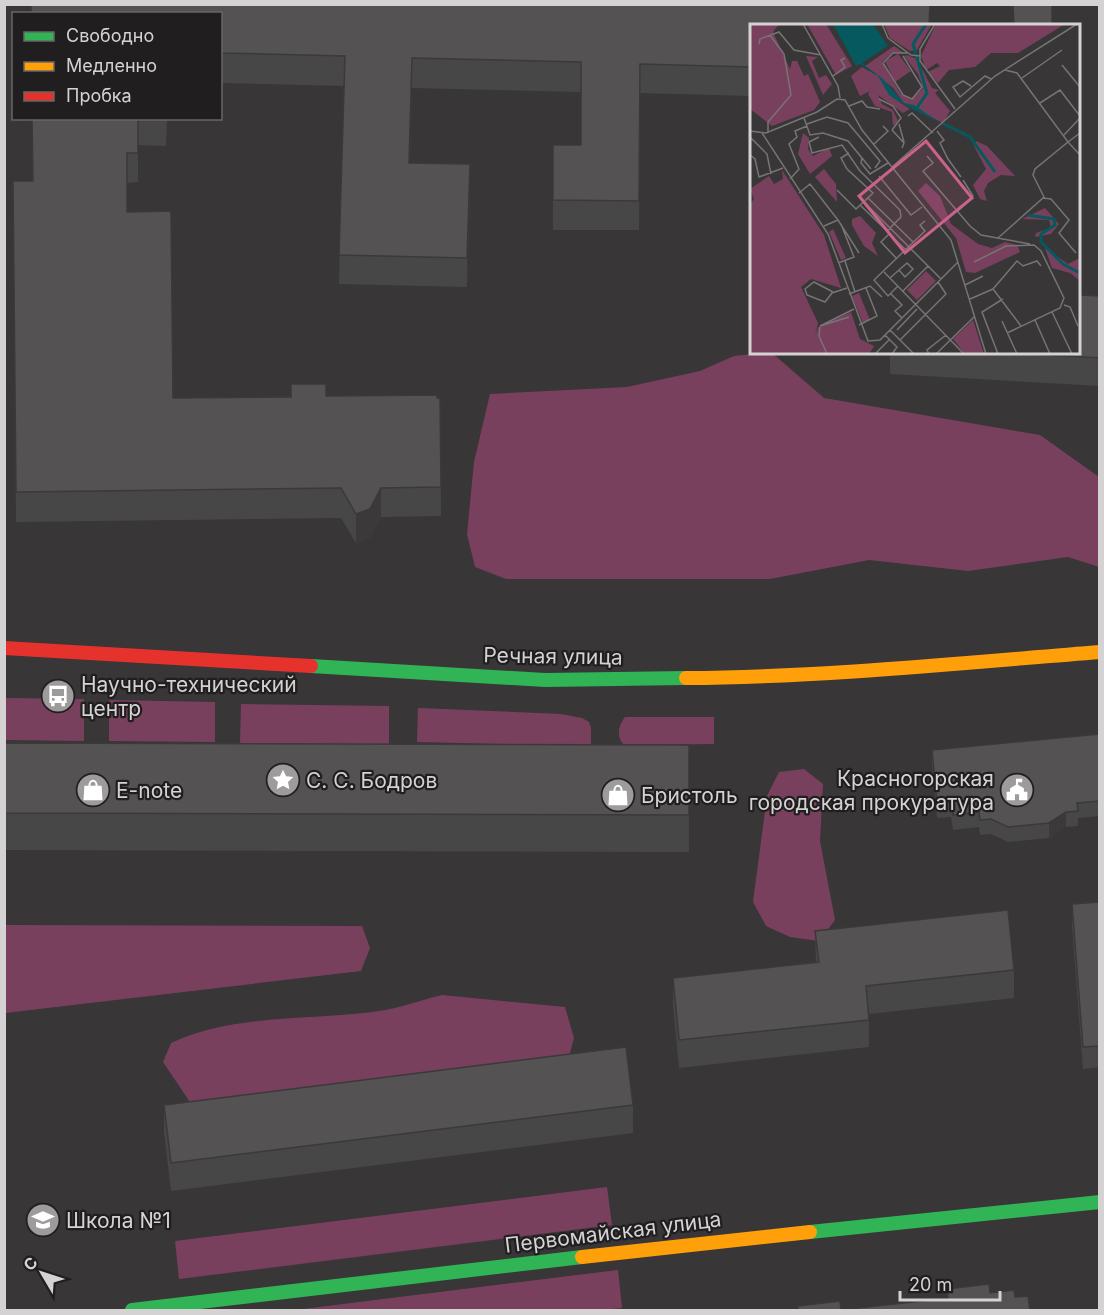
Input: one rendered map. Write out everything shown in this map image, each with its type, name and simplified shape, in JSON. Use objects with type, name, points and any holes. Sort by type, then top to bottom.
[{"type":"main road","name":"Речная улица","points":[[4,648],[545,680],[726,678],[871,671],[1100,652]]},
{"type":"main road","name":"Первомайская улица","points":[[132,1311],[672,1246],[1100,1202]]},
{"type":"shaded area","points":[[773,354],[824,398],[1040,435],[1099,477],[1099,567],[1068,557],[968,571],[869,560],[770,579],[506,579],[475,567],[467,534],[474,462],[490,394],[627,387],[700,371],[734,356]]},
{"type":"shaded area","points":[[5,698],[84,699],[84,741],[5,740]]},
{"type":"shaded area","points":[[109,700],[215,702],[215,742],[109,741]]},
{"type":"shaded area","points":[[241,704],[389,706],[389,745],[240,743]]},
{"type":"shaded area","points":[[418,708],[561,714],[582,718],[589,722],[591,728],[591,746],[417,742]]},
{"type":"shaded area","points":[[625,717],[714,717],[714,744],[624,745],[619,731]]},
{"type":"shaded area","points":[[804,769],[823,784],[820,841],[835,920],[819,941],[790,937],[766,926],[753,902],[767,796],[779,772]]},
{"type":"shaded area","points":[[4,925],[362,926],[370,948],[361,971],[5,1013]]},
{"type":"shaded area","points":[[442,995],[565,1007],[574,1038],[566,1067],[198,1114],[163,1062],[171,1043],[195,1033],[247,1022],[379,1011]]},
{"type":"shaded area","points":[[607,1187],[612,1225],[179,1279],[175,1241]]},
{"type":"shaded area","points":[[618,1270],[622,1308],[603,1310],[295,1310]]},
{"type":"building","points":[[31,4],[930,4],[929,24],[750,24],[750,67],[640,64],[639,201],[553,200],[553,145],[581,145],[581,62],[412,58],[409,163],[470,164],[467,258],[339,255],[345,56],[222,53],[222,12],[31,12]]},
{"type":"building","points":[[1013,4],[1052,4],[1052,24],[1014,24]]},
{"type":"building","points":[[32,120],[138,120],[138,153],[127,153],[127,212],[171,211],[173,398],[291,397],[291,384],[326,384],[326,396],[437,395],[437,398],[440,398],[441,487],[381,488],[370,509],[356,514],[341,488],[16,492],[13,181],[33,181]]},
{"type":"building","points":[[1080,295],[1100,296],[1100,358],[1032,354],[1080,354]]},
{"type":"building","name":"Красногорская городская прокуратура","points":[[1100,734],[1100,801],[1077,803],[1078,811],[1066,812],[1049,823],[1008,827],[991,819],[980,820],[979,812],[953,815],[951,802],[937,803],[932,750]]},
{"type":"building","points":[[4,743],[689,745],[689,815],[4,813]]},
{"type":"building","points":[[1100,902],[1100,1046],[1083,1047],[1072,904]]},
{"type":"building","points":[[1008,910],[1014,970],[866,986],[869,1020],[679,1040],[673,978],[819,962],[815,931]]},
{"type":"building","points":[[626,1047],[633,1105],[171,1163],[164,1105]]},
{"type":"building","points":[[989,1284],[990,1293],[1014,1290],[1015,1297],[1028,1296],[1030,1311],[798,1311],[798,1306],[840,1301],[841,1310],[948,1298],[947,1289]]},
{"type":"traffic: fast","points":[[311,666],[545,680],[686,678]]},
{"type":"traffic: fast","points":[[810,1232],[1100,1202]]},
{"type":"traffic: fast","points":[[132,1310],[582,1257]]},
{"type":"traffic: slow","points":[[686,678],[841,672],[1100,652]]},
{"type":"traffic: slow","points":[[582,1257],[810,1232]]},
{"type":"traffic: jam","points":[[4,648],[311,666]]},
{"type":"place","name":"Научно-технический центр","points":[[58,696]]},
{"type":"place","name":"С. С. Бодров","points":[[283,780]]},
{"type":"place","name":"E-note","points":[[93,790]]},
{"type":"place","name":"Красногорская городская прокуратура","points":[[1017,790]]},
{"type":"place","name":"Бристоль","points":[[618,795]]},
{"type":"place","name":"Школа №1","points":[[43,1220]]}]
